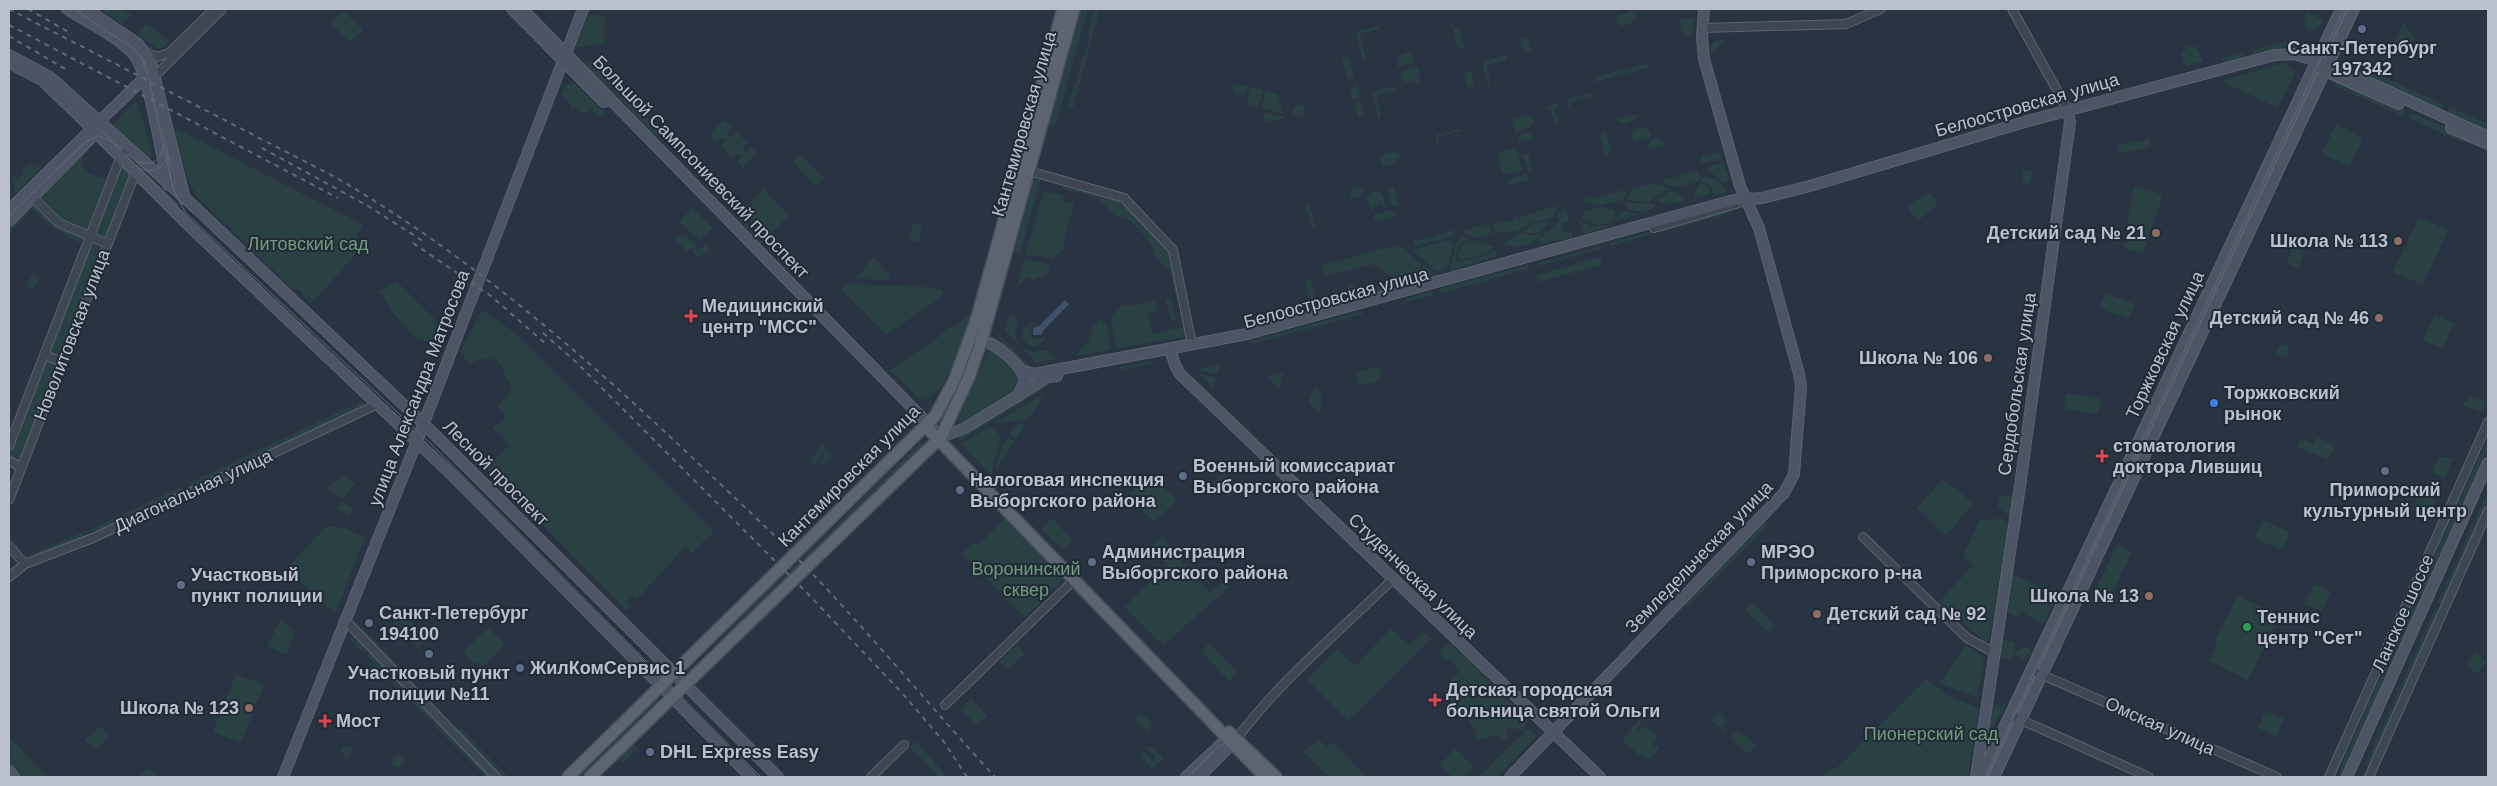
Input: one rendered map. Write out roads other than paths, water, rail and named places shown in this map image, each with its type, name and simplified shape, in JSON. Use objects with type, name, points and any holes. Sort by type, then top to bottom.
[{"type":"main road","points":[[68,9],[127,48],[138,60],[149,77],[172,147],[185,199]]},
{"type":"main road","points":[[86,9],[133,40],[146,52],[160,172]]},
{"type":"main road","name":"Большой Сампсониевский проспект","points":[[512,9],[564,57],[927,425],[1232,739],[1265,777]]},
{"type":"main road","name":"Большой Сампсониевский проспект","points":[[522,9],[564,57]]},
{"type":"main road","name":"улица Александра Матросова","points":[[283,777],[416,441],[582,9]]},
{"type":"main road","name":"Кантемировская улица","points":[[568,777],[927,425],[943,402],[970,340],[1063,9]]},
{"type":"main road","name":"Кантемировская улица","points":[[590,777],[940,439],[969,377],[982,339],[1074,9]]},
{"type":"main road","name":"Земледельческая улица","points":[[1510,777],[1784,493],[1792,482],[1796,460],[1801,386],[1800,374],[1759,228],[1740,186],[1704,59],[1702,28],[1704,9]]},
{"type":"main road","name":"Торжковская улица","points":[[1981,777],[2341,9]]},
{"type":"main road","name":"Торжковская улица","points":[[1994,777],[2354,9]]},
{"type":"main road","name":"Белоостровская улица","points":[[940,439],[965,428],[1048,377],[1171,352],[1192,345],[1247,334],[1734,200],[1747,200],[1810,186],[2068,110],[2275,55],[2294,54],[2316,62]]},
{"type":"main road","points":[[9,55],[50,77],[96,128]]},
{"type":"main road","points":[[2316,62],[2488,144]]},
{"type":"main road","points":[[9,64],[42,80],[96,128]]},
{"type":"main road","points":[[2326,68],[2488,137]]},
{"type":"main road","points":[[9,221],[30,194],[149,77]]},
{"type":"main road","name":"Сердобольская улица","points":[[1976,777],[2070,122],[2068,110]]},
{"type":"main road","name":"Лесной проспект","points":[[96,128],[129,148],[160,172],[168,185],[179,214]]},
{"type":"main road","name":"Лесной проспект","points":[[96,128],[179,214],[416,441],[751,777]]},
{"type":"main road","points":[[136,171],[145,174],[160,172],[170,158],[172,147]]},
{"type":"main road","name":"Лесной проспект","points":[[168,185],[423,423],[778,777]]},
{"type":"main road","points":[[9,210],[30,194]]},
{"type":"main road","name":"Белоостровская улица","points":[[1021,370],[1034,374],[1248,340],[1654,228]]},
{"type":"main road","points":[[970,340],[982,339],[995,345],[1021,370],[1025,381],[1017,396]]},
{"type":"main road","name":"Студенческая улица","points":[[1171,352],[1180,374],[1600,777]]},
{"type":"main road","name":"Ланское шоссе","points":[[2347,777],[2488,463]]},
{"type":"main road","name":"Ланское шоссе","points":[[2354,777],[2488,478]]},
{"type":"main road","points":[[1186,777],[1232,739]]},
{"type":"main road","points":[[1199,777],[1232,739]]},
{"type":"main road","name":"Большой Сампсониевский проспект","points":[[1232,739],[1276,777]]},
{"type":"main road","points":[[9,772],[14,777]]},
{"type":"street","points":[[146,52],[157,57],[170,53],[214,9]]},
{"type":"street","points":[[149,77],[222,9]]},
{"type":"street","points":[[1702,28],[1840,25],[1852,22],[1881,9]]},
{"type":"street","name":"Сердобольская улица","points":[[2012,9],[2068,110]]},
{"type":"street","name":"Новолитовская улица","points":[[9,446],[121,156],[129,148]]},
{"type":"street","name":"Новолитовская улица","points":[[9,500],[136,171]]},
{"type":"street","points":[[1029,171],[1124,198],[1173,250],[1192,345]]},
{"type":"street","points":[[30,194],[59,223],[108,244]]},
{"type":"street","name":"Белоостровская улица","points":[[1654,228],[1747,200]]},
{"type":"street","points":[[44,354],[62,362]]},
{"type":"street","name":"Диагональная улица","points":[[9,577],[25,564],[102,534],[378,404]]},
{"type":"street","points":[[2329,777],[2488,422]]},
{"type":"street","points":[[9,461],[21,467]]},
{"type":"street","points":[[2368,777],[2488,511]]},
{"type":"street","points":[[1864,537],[1966,638],[1995,653]]},
{"type":"street","points":[[9,546],[25,564]]},
{"type":"street","points":[[945,705],[1076,578]]},
{"type":"street","points":[[1232,739],[1393,579]]},
{"type":"street","points":[[345,620],[496,777]]},
{"type":"street","name":"Омская улица","points":[[2031,670],[2277,777]]},
{"type":"street","points":[[2010,715],[2150,777]]},
{"type":"street","points":[[871,777],[904,745]]},
{"type":"water","points":[[1065,300],[1069,304],[1041,335],[1033,335],[1033,328],[1039,326]]},
{"type":"tram line","points":[[74,9],[133,48],[141,57],[149,79],[173,189],[185,212],[431,444],[761,777]]},
{"type":"tram line","points":[[1985,777],[2344,9]]},
{"type":"tram line","points":[[9,216],[85,142],[98,136],[111,141],[178,205]]},
{"type":"tram line","points":[[137,161],[146,164],[158,159],[163,146]]},
{"type":"tram line","points":[[138,168],[147,171],[156,170],[163,165],[168,156]]},
{"type":"tram line","points":[[1188,777],[1219,746],[1229,741],[1239,743],[1274,777]]},
{"type":"railway","points":[[9,9],[335,177],[384,207],[432,240],[524,309],[612,384],[778,539],[846,609],[995,777]]},
{"type":"railway","points":[[28,9],[72,34]]},
{"type":"railway","points":[[9,25],[338,198]]},
{"type":"railway","points":[[9,36],[67,70]]},
{"type":"railway","points":[[262,148],[368,206],[426,243]]},
{"type":"railway","points":[[413,243],[491,296],[546,344]]},
{"type":"railway","points":[[543,333],[575,361],[810,596],[903,694],[944,742],[967,777]]},
{"type":"place","name":"Санкт-Петербург 197342","points":[[2362,29]]},
{"type":"place","name":"Детский сад № 21","points":[[2156,233]]},
{"type":"place","name":"Школа № 113","points":[[2398,241]]},
{"type":"place","name":"Медицинский центр \"МСС\"","points":[[691,316]]},
{"type":"place","name":"Детский сад № 46","points":[[2379,318]]},
{"type":"place","name":"Школа № 106","points":[[1988,358]]},
{"type":"place","name":"Торжковский рынок","points":[[2214,403]]},
{"type":"place","name":"стоматология доктора Лившиц","points":[[2102,456]]},
{"type":"place","name":"Приморский культурный центр","points":[[2385,471]]},
{"type":"place","name":"Военный комиссариат Выборгского района","points":[[1183,476]]},
{"type":"place","name":"Налоговая инспекция Выборгского района","points":[[960,490]]},
{"type":"place","name":"Администрация Выборгского района","points":[[1092,562]]},
{"type":"place","name":"МРЭО Приморского р-на","points":[[1751,562]]},
{"type":"place","name":"Участковый пункт полиции","points":[[181,585]]},
{"type":"place","name":"Школа № 13","points":[[2149,596]]},
{"type":"place","name":"Детский сад № 92","points":[[1817,614]]},
{"type":"place","name":"Санкт-Петербург 194100","points":[[369,623]]},
{"type":"place","name":"Теннис центр \"Сет\"","points":[[2247,627]]},
{"type":"place","name":"Участковый пункт полиции №11","points":[[429,654]]},
{"type":"place","name":"ЖилКомСервис 1","points":[[520,668]]},
{"type":"place","name":"Детская городская больница святой Ольги","points":[[1435,700]]},
{"type":"place","name":"Школа № 123","points":[[249,708]]},
{"type":"place","name":"Мост","points":[[325,721]]},
{"type":"place","name":"DHL Express Easy","points":[[650,752]]},
{"type":"park label","name":"Литовский сад","points":[[308,244]]},
{"type":"park label","name":"Воронинский сквер","points":[[1026,579]]},
{"type":"park label","name":"Пионерский сад","points":[[1931,734]]}]
